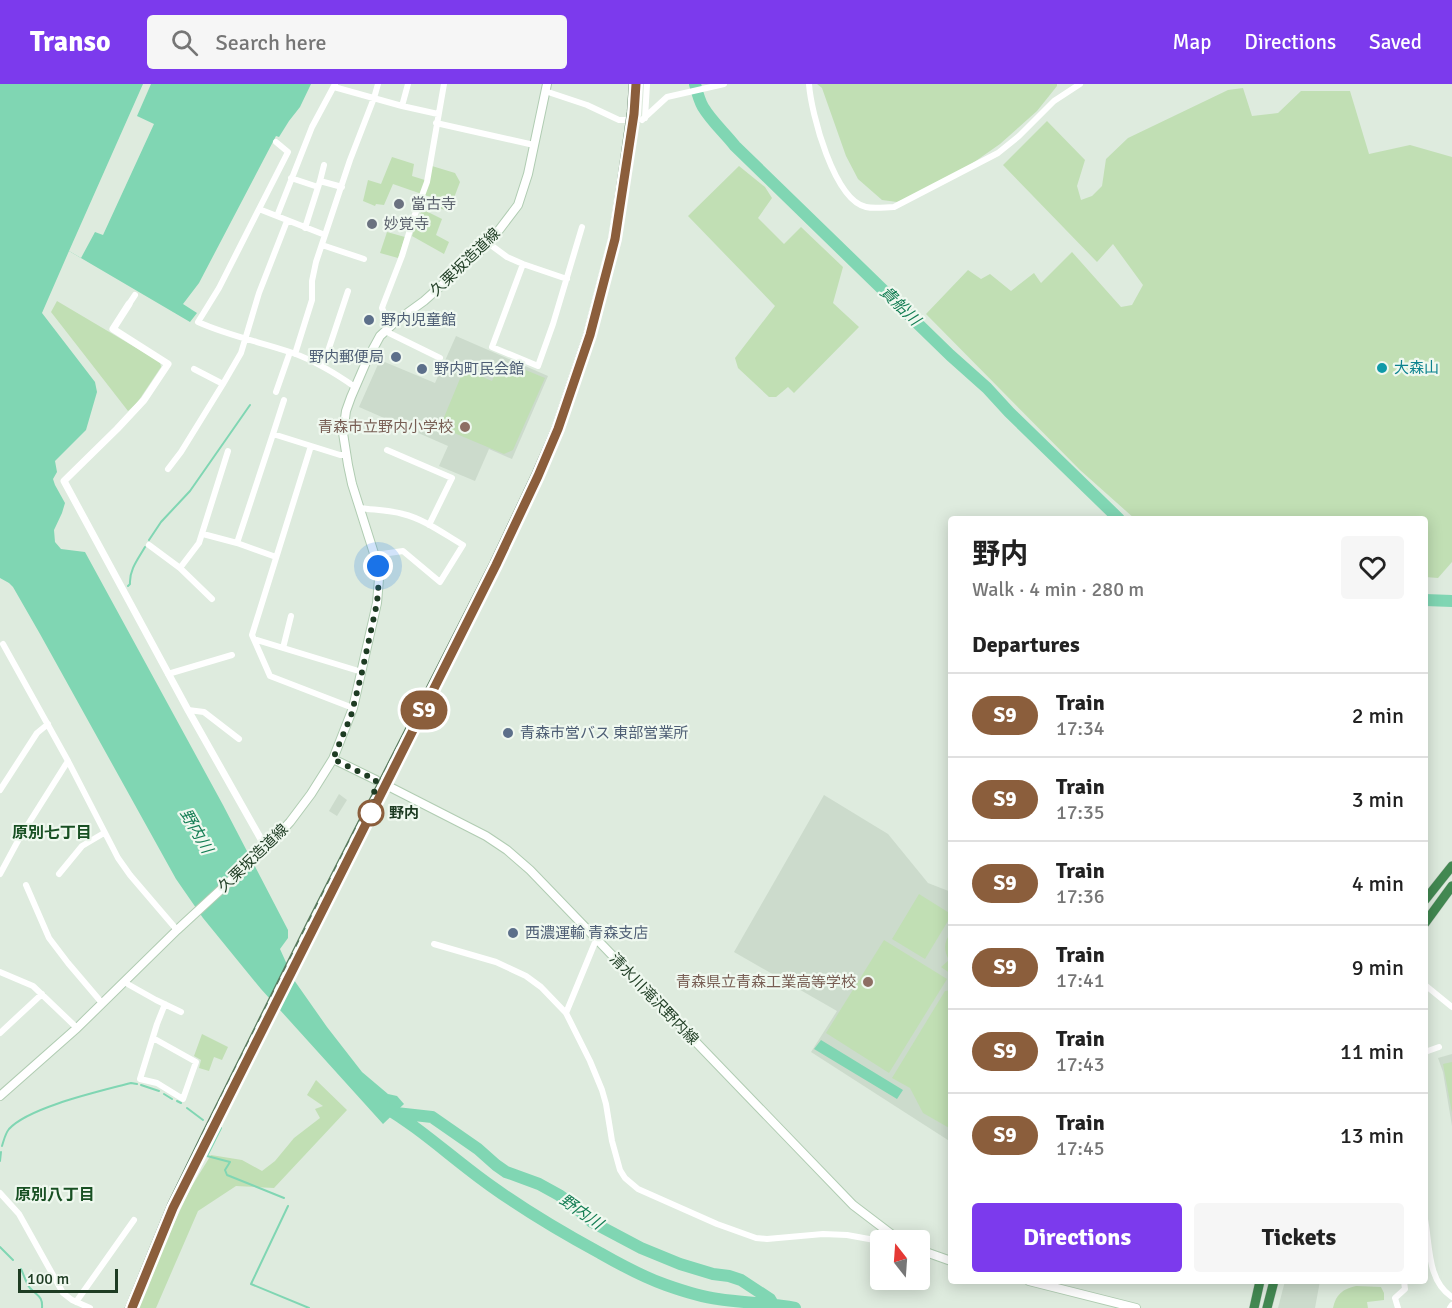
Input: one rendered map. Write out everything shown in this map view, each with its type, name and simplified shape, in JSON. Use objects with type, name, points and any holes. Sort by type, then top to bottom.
[{"type":"highway","points":[[1428,896],[1452,866]]},
{"type":"highway","points":[[1428,919],[1452,886]]},
{"type":"highway","points":[[1254,1308],[1259,1284]]},
{"type":"highway","points":[[1267,1308],[1273,1284]]},
{"type":"main road","name":"久栗坂造道線","points":[[0,1096],[77,1028],[177,930],[262,852],[290,822],[333,759],[353,708],[377,603],[379,579],[378,566],[352,484],[346,455],[343,433],[346,411],[367,360],[380,336],[464,267],[488,243],[518,205],[526,184],[546,88]]},
{"type":"main road","points":[[333,759],[376,780]]},
{"type":"main road","name":"清水川滝沢野内線","points":[[388,786],[486,836],[530,870],[853,1205],[886,1230]]},
{"type":"main road","points":[[930,1254],[948,1260]]},
{"type":"main road","points":[[1041,1284],[1136,1308]]},
{"type":"street","points":[[276,392],[312,300],[312,281],[316,262],[378,84]]},
{"type":"street","points":[[402,106],[408,84]]},
{"type":"street","points":[[440,358],[388,329],[382,308],[426,182],[444,84]]},
{"type":"street","points":[[647,84],[643,119],[666,97],[724,84]]},
{"type":"street","points":[[809,84],[815,120],[827,158],[838,179],[849,196],[865,207],[876,208],[894,207],[998,153],[1054,102],[1080,84]]},
{"type":"street","points":[[277,216],[312,127],[335,85],[402,106],[438,114]]},
{"type":"street","points":[[546,88],[624,120]]},
{"type":"street","points":[[436,123],[534,145]]},
{"type":"street","points":[[276,142],[288,152],[219,288],[198,322],[293,353],[323,366],[355,387]]},
{"type":"street","points":[[304,228],[324,165]]},
{"type":"street","points":[[291,178],[342,187]]},
{"type":"street","points":[[260,209],[326,235]]},
{"type":"street","points":[[168,469],[181,452],[241,353],[259,293],[287,221]]},
{"type":"street","points":[[523,264],[492,347],[538,366],[582,227]]},
{"type":"street","points":[[488,243],[523,264],[567,279]]},
{"type":"street","points":[[322,245],[364,259]]},
{"type":"street","points":[[323,366],[348,291]]},
{"type":"street","points":[[135,295],[113,329],[168,364],[144,400],[64,481],[262,852]]},
{"type":"street","points":[[194,369],[223,384]]},
{"type":"street","points":[[237,543],[284,400]]},
{"type":"street","points":[[273,434],[346,455]]},
{"type":"street","points":[[311,446],[252,635],[270,676],[353,708]]},
{"type":"street","points":[[387,450],[452,478],[429,525]]},
{"type":"street","points":[[180,568],[200,543],[228,451]]},
{"type":"street","points":[[360,508],[402,513],[429,525],[462,545],[440,582],[403,551],[375,555]]},
{"type":"street","points":[[203,534],[276,557]]},
{"type":"street","points":[[149,545],[180,568],[212,599]]},
{"type":"street","points":[[283,648],[291,616]]},
{"type":"street","points":[[254,639],[362,672]]},
{"type":"street","points":[[3,644],[68,761],[118,858],[177,930]]},
{"type":"street","points":[[168,674],[232,655]]},
{"type":"street","points":[[188,710],[204,712],[239,739]]},
{"type":"street","points":[[0,790],[37,733],[48,724]]},
{"type":"street","points":[[0,874],[20,837],[68,761]]},
{"type":"street","points":[[59,874],[82,846],[104,833]]},
{"type":"street","points":[[26,885],[49,938],[102,1003]]},
{"type":"street","points":[[566,1013],[597,940]]},
{"type":"street","points":[[434,944],[496,962],[526,976],[541,987],[566,1013],[602,1090],[620,1170],[625,1178],[638,1189],[717,1224],[756,1238],[823,1234],[870,1239]]},
{"type":"street","points":[[0,973],[33,986],[77,1028]]},
{"type":"street","points":[[124,982],[181,1012]]},
{"type":"street","points":[[1428,987],[1452,1007]]},
{"type":"street","points":[[0,1033],[42,994]]},
{"type":"street","points":[[153,1038],[196,1062],[183,1099],[157,1083],[140,1079],[157,1024],[165,1004]]},
{"type":"street","points":[[1428,1051],[1439,1047]]},
{"type":"street","points":[[0,1193],[19,1214],[63,1293],[90,1308]]},
{"type":"street","points":[[68,1308],[134,1220]]},
{"type":"street","points":[[1428,1242],[1430,1257],[1439,1285],[1452,1297]]},
{"type":"street","points":[[1398,1308],[1395,1298],[1405,1289],[1404,1284]]},
{"type":"shaded area","points":[[817,84],[1057,84],[1057,86],[1037,111],[1000,144],[960,172],[897,202],[882,200],[858,179],[846,156],[822,88]]},
{"type":"shaded area","points":[[1243,88],[1252,116],[1278,113],[1301,91],[1350,91],[1369,154],[1410,145],[1452,157],[1452,562],[1438,578],[1428,577],[1428,516],[1132,516],[1080,470],[926,314],[968,270],[981,279],[990,274],[1011,291],[1034,273],[1041,283],[1072,252],[1121,307],[1132,305],[1143,285],[1113,244],[1097,262],[1003,165],[1047,121],[1085,160],[1077,186],[1081,200],[1092,196],[1102,186],[1106,159],[1128,138],[1228,90]]},
{"type":"shaded area","points":[[392,157],[414,164],[412,176],[428,181],[432,166],[455,173],[460,182],[449,211],[434,207],[436,199],[393,184],[384,205],[376,204],[375,206],[363,201],[368,180],[381,184]]},
{"type":"shaded area","points":[[739,166],[765,187],[772,198],[758,218],[784,244],[801,227],[843,267],[833,303],[859,327],[794,393],[788,387],[776,397],[769,397],[738,368],[735,358],[775,306],[688,216]]},
{"type":"shaded area","points":[[422,209],[442,219],[436,235],[449,242],[444,254],[412,236]]},
{"type":"shaded area","points":[[387,232],[405,237],[398,258],[380,253]]},
{"type":"shaded area","points":[[57,301],[160,362],[161,367],[137,403],[128,411],[51,312]]},
{"type":"shaded area","name":"青森市立野内小学校","points":[[456,336],[548,376],[512,459],[489,449],[475,481],[439,466],[448,446],[359,407],[380,360],[435,383]]},
{"type":"shaded area","points":[[501,360],[545,378],[513,450],[504,454],[440,427],[464,369],[492,381]]},
{"type":"shaded area","points":[[339,794],[347,800],[337,816],[329,811]]},
{"type":"shaded area","name":"青森県立青森工業高等学校","points":[[824,795],[888,834],[928,883],[948,891],[948,1140],[811,1052],[837,1011],[734,952]]},
{"type":"shaded area","points":[[919,894],[948,912],[948,921],[925,959],[892,939]]},
{"type":"shaded area","points":[[948,937],[948,957],[945,946]]},
{"type":"shaded area","points":[[884,940],[947,979],[889,1073],[826,1033]]},
{"type":"shaded area","points":[[948,961],[948,972],[941,967]]},
{"type":"shaded area","points":[[948,990],[948,1127],[923,1113],[910,1088],[892,1078],[945,991]]},
{"type":"shaded area","points":[[202,1034],[228,1047],[222,1060],[214,1057],[209,1071],[199,1068],[201,1060],[194,1056]]},
{"type":"shaded area","points":[[1452,1054],[1452,1126],[1443,1072],[1438,1058]]},
{"type":"shaded area","points":[[1452,1062],[1452,1113],[1443,1064]]},
{"type":"shaded area","points":[[316,1080],[347,1110],[274,1188],[236,1186],[198,1211],[156,1308],[139,1308],[190,1189],[211,1155],[242,1160],[262,1171],[275,1161],[294,1138],[320,1118],[315,1109],[323,1106],[307,1095]]},
{"type":"shaded area","points":[[1284,1284],[1319,1284],[1315,1308],[1278,1308]]},
{"type":"shaded area","points":[[1356,1286],[1381,1287],[1384,1300],[1367,1302],[1368,1308],[1333,1308],[1341,1293]]},
{"type":"water","points":[[0,84],[311,84],[300,107],[279,137],[276,136],[199,283],[183,304],[197,313],[190,322],[69,251],[42,313],[95,382],[97,392],[86,430],[55,461],[57,472],[53,479],[65,503],[54,530],[55,542],[61,549],[85,552],[223,805],[288,930],[288,938],[280,949],[294,980],[362,1072],[388,1094],[397,1096],[404,1104],[383,1124],[261,989],[203,918],[176,879],[13,587],[0,578]]},
{"type":"water","points":[[821,1040],[903,1090],[897,1099],[814,1049]]},
{"type":"pier","points":[[143,84],[151,84],[137,116],[154,124],[103,235],[95,232],[81,258],[69,251]]},
{"type":"waterway","name":"貴船川","points":[[695,84],[699,99],[710,118],[735,146],[950,355],[987,388],[1116,516]]},
{"type":"waterway","points":[[149,540],[161,522],[190,491],[250,405]]},
{"type":"waterway","points":[[128,586],[132,569],[145,547]]},
{"type":"waterway","name":"貴船川","points":[[1428,600],[1452,601]]},
{"type":"waterway","points":[[2,1146],[9,1129],[32,1114],[84,1095],[131,1083],[137,1084]]},
{"type":"waterway","points":[[141,1085],[159,1091]]},
{"type":"waterway","points":[[164,1094],[172,1099]]},
{"type":"waterway","points":[[177,1101],[181,1103]]},
{"type":"waterway","name":"野内川","points":[[381,1105],[518,1204],[572,1238],[632,1271],[685,1292],[705,1297],[795,1308]]},
{"type":"waterway","points":[[187,1108],[203,1120]]},
{"type":"waterway","name":"野内川","points":[[396,1113],[432,1117],[506,1172],[539,1184],[559,1195],[592,1222],[641,1248],[680,1264],[741,1280],[770,1299],[773,1304]]},
{"type":"waterway","points":[[216,1126],[221,1128],[207,1156],[230,1162],[225,1170],[227,1175],[284,1198]]},
{"type":"waterway","points":[[0,1161],[1,1152]]},
{"type":"waterway","points":[[288,1206],[251,1284],[309,1308]]},
{"type":"waterway","points":[[0,1247],[13,1260]]},
{"type":"waterway","points":[[21,1269],[29,1286],[40,1299],[42,1308]]},
{"type":"tunnel","points":[[625,120],[642,120]]},
{"type":"railway","points":[[127,1308],[169,1205],[309,922],[492,562],[554,427],[586,333],[611,238],[631,84]]},
{"type":"train","name":"S9","points":[[132,1308],[173,1208],[496,565],[558,429],[590,335],[615,239],[634,114],[636,84]]},
{"type":"place","name":"當古寺","points":[[399,204]]},
{"type":"place","name":"妙覚寺","points":[[372,224]]},
{"type":"place","name":"野内児童館","points":[[369,320]]},
{"type":"place","name":"野内郵便局","points":[[396,357]]},
{"type":"place","name":"大森山","points":[[1382,368]]},
{"type":"place","name":"野内町民会館","points":[[422,369]]},
{"type":"place","name":"青森市立野内小学校","points":[[465,427]]},
{"type":"place","name":"青森市営バス 東部営業所","points":[[508,733]]},
{"type":"place","name":"野内","points":[[371,813]]},
{"type":"place","name":"西濃運輸 青森支店","points":[[513,933]]},
{"type":"place","name":"青森県立青森工業高等学校","points":[[868,982]]},
{"type":"district","name":"原別七丁目","points":[[52,833]]},
{"type":"district","name":"原別八丁目","points":[[55,1195]]},
{"type":"route","points":[[371,813],[376,780],[333,759],[351,716],[362,672],[377,603],[378,566]]}]
